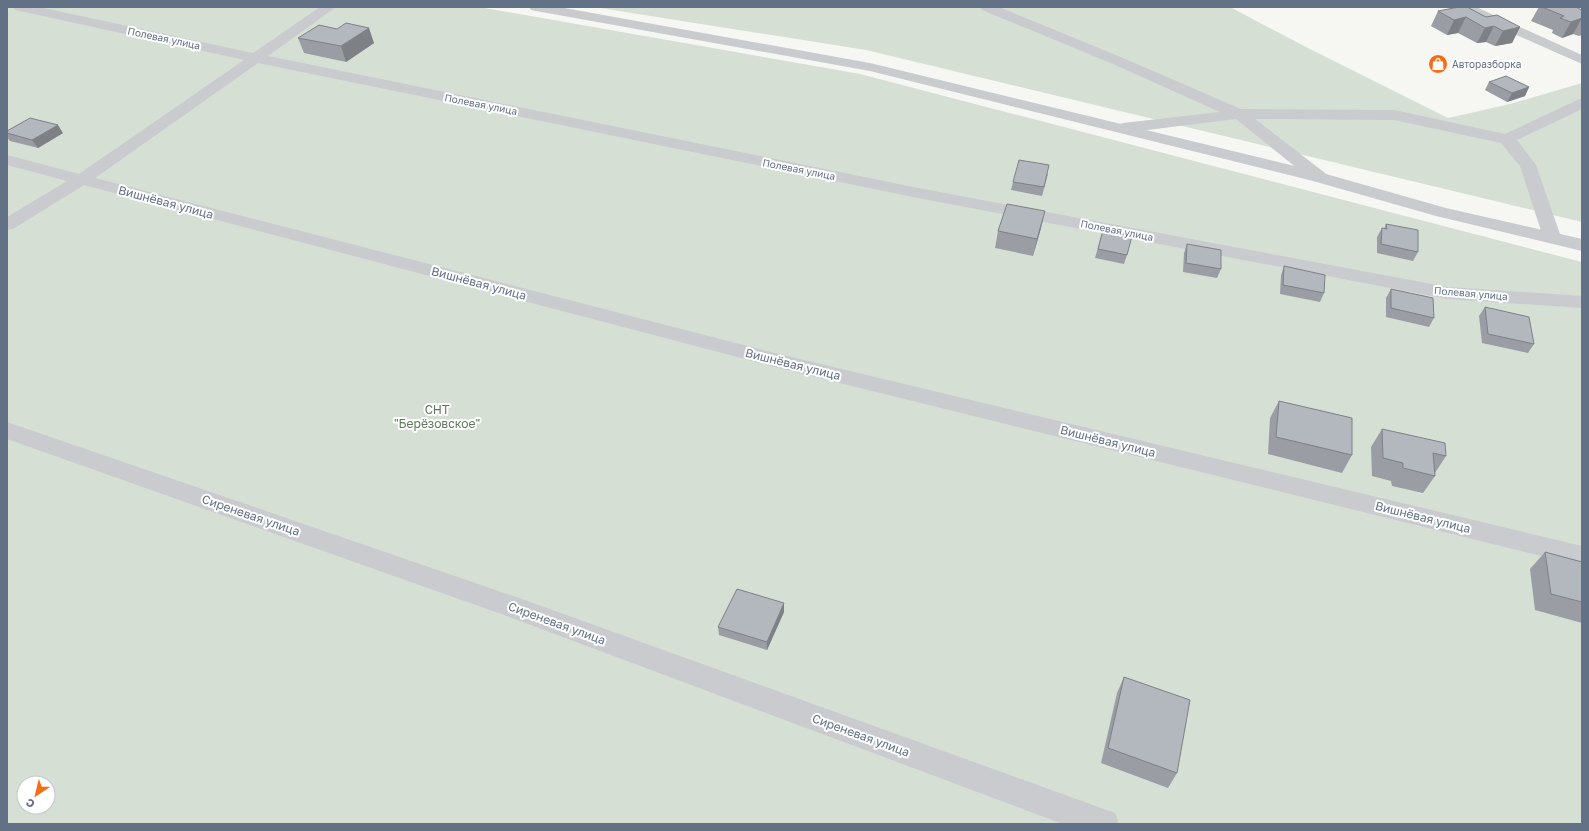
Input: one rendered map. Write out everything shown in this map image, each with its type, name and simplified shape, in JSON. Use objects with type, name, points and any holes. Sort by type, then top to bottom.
[{"type":"street","name":"Полевая улица","points":[[20,7],[256,58],[913,192],[1441,292],[1582,302]]},
{"type":"street","points":[[7,225],[81,180],[329,7]]},
{"type":"street","points":[[536,7],[870,66],[1319,177],[1442,212],[1582,245]]},
{"type":"street","points":[[987,7],[1118,61],[1239,114],[1319,177]]},
{"type":"street","points":[[1465,7],[1582,60]]},
{"type":"street","points":[[1123,128],[1239,114],[1394,115],[1507,139],[1582,103]]},
{"type":"street","points":[[1507,139],[1528,165],[1552,237]]},
{"type":"street","name":"Вишнёвая улица","points":[[7,160],[779,361],[1582,556]]},
{"type":"street","name":"Сиреневая улица","points":[[7,430],[513,607],[1104,824]]},
{"type":"green space","name":"СНТ \"Берёзовское\"","points":[[7,7],[479,7],[860,74],[1582,262],[1582,824],[7,824]]},
{"type":"green space","points":[[594,7],[1230,7],[1448,118],[1510,104],[1582,83],[1582,222],[866,50]]},
{"type":"building","points":[[1467,7],[1486,17],[1497,15],[1520,27],[1503,31],[1494,26],[1485,28],[1466,17],[1454,20],[1438,11]]},
{"type":"building","points":[[1542,7],[1576,7],[1582,10],[1582,18],[1571,22],[1560,18],[1564,16]]},
{"type":"building","points":[[346,23],[369,28],[341,46],[298,38],[319,25],[337,29]]},
{"type":"building","points":[[1506,76],[1529,87],[1512,93],[1489,82]]},
{"type":"building","points":[[30,118],[58,125],[32,140],[7,133],[7,131]]},
{"type":"building","points":[[1019,160],[1049,165],[1044,187],[1013,182]]},
{"type":"building","points":[[1007,204],[1045,211],[1037,239],[998,231]]},
{"type":"building","points":[[1386,224],[1418,230],[1418,252],[1381,244],[1382,228],[1387,229]]},
{"type":"building","points":[[1103,230],[1132,236],[1127,255],[1098,249]]},
{"type":"building","points":[[1187,244],[1221,250],[1221,269],[1186,263]]},
{"type":"building","points":[[1284,266],[1325,275],[1324,293],[1283,285]]},
{"type":"building","points":[[1391,289],[1433,298],[1434,318],[1391,308]]},
{"type":"building","points":[[1485,307],[1529,317],[1534,344],[1488,334]]},
{"type":"building","points":[[1279,401],[1352,418],[1352,455],[1276,437]]},
{"type":"building","points":[[1382,429],[1445,443],[1446,456],[1433,453],[1435,476],[1403,468],[1403,463],[1383,458]]},
{"type":"building","points":[[1545,552],[1582,562],[1582,602],[1551,594]]},
{"type":"building","points":[[737,589],[784,603],[767,642],[718,627]]},
{"type":"building","points":[[1124,677],[1190,700],[1177,773],[1108,748]]},
{"type":"place","name":"Авторазборка","points":[[1438,64]]}]
